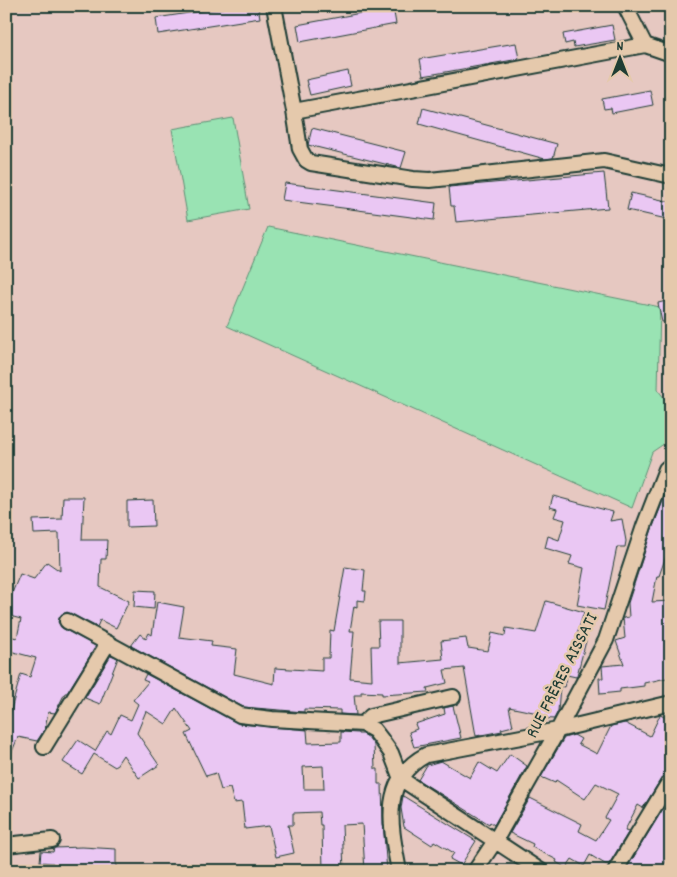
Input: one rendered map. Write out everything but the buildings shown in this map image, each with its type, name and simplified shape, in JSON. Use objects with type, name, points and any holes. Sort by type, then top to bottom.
[{"type":"street","points":[[274,6],[302,155],[306,160],[318,164],[430,180],[604,162],[671,176]]},
{"type":"street","points":[[625,6],[645,45]]},
{"type":"street","points":[[294,111],[645,45],[671,54]]},
{"type":"street","name":"RUE FRÈRES AISSATI","points":[[476,871],[558,730],[606,640],[644,526],[666,468],[671,465]]},
{"type":"street","points":[[67,621],[240,715],[272,719],[364,724],[374,730],[391,753],[401,779],[541,871]]},
{"type":"street","points":[[44,747],[108,643]]},
{"type":"street","points":[[364,724],[371,716],[453,697]]},
{"type":"street","points":[[399,871],[391,828],[393,794],[401,779],[413,764],[426,755],[558,730],[671,703]]},
{"type":"street","points":[[615,871],[671,779]]},
{"type":"street","points":[[6,845],[52,840]]},
{"type":"green space","points":[[233,118],[249,209],[188,220],[172,129]]},
{"type":"green space","points":[[268,227],[660,307],[658,390],[671,407],[671,439],[652,452],[632,508],[227,326]]}]
